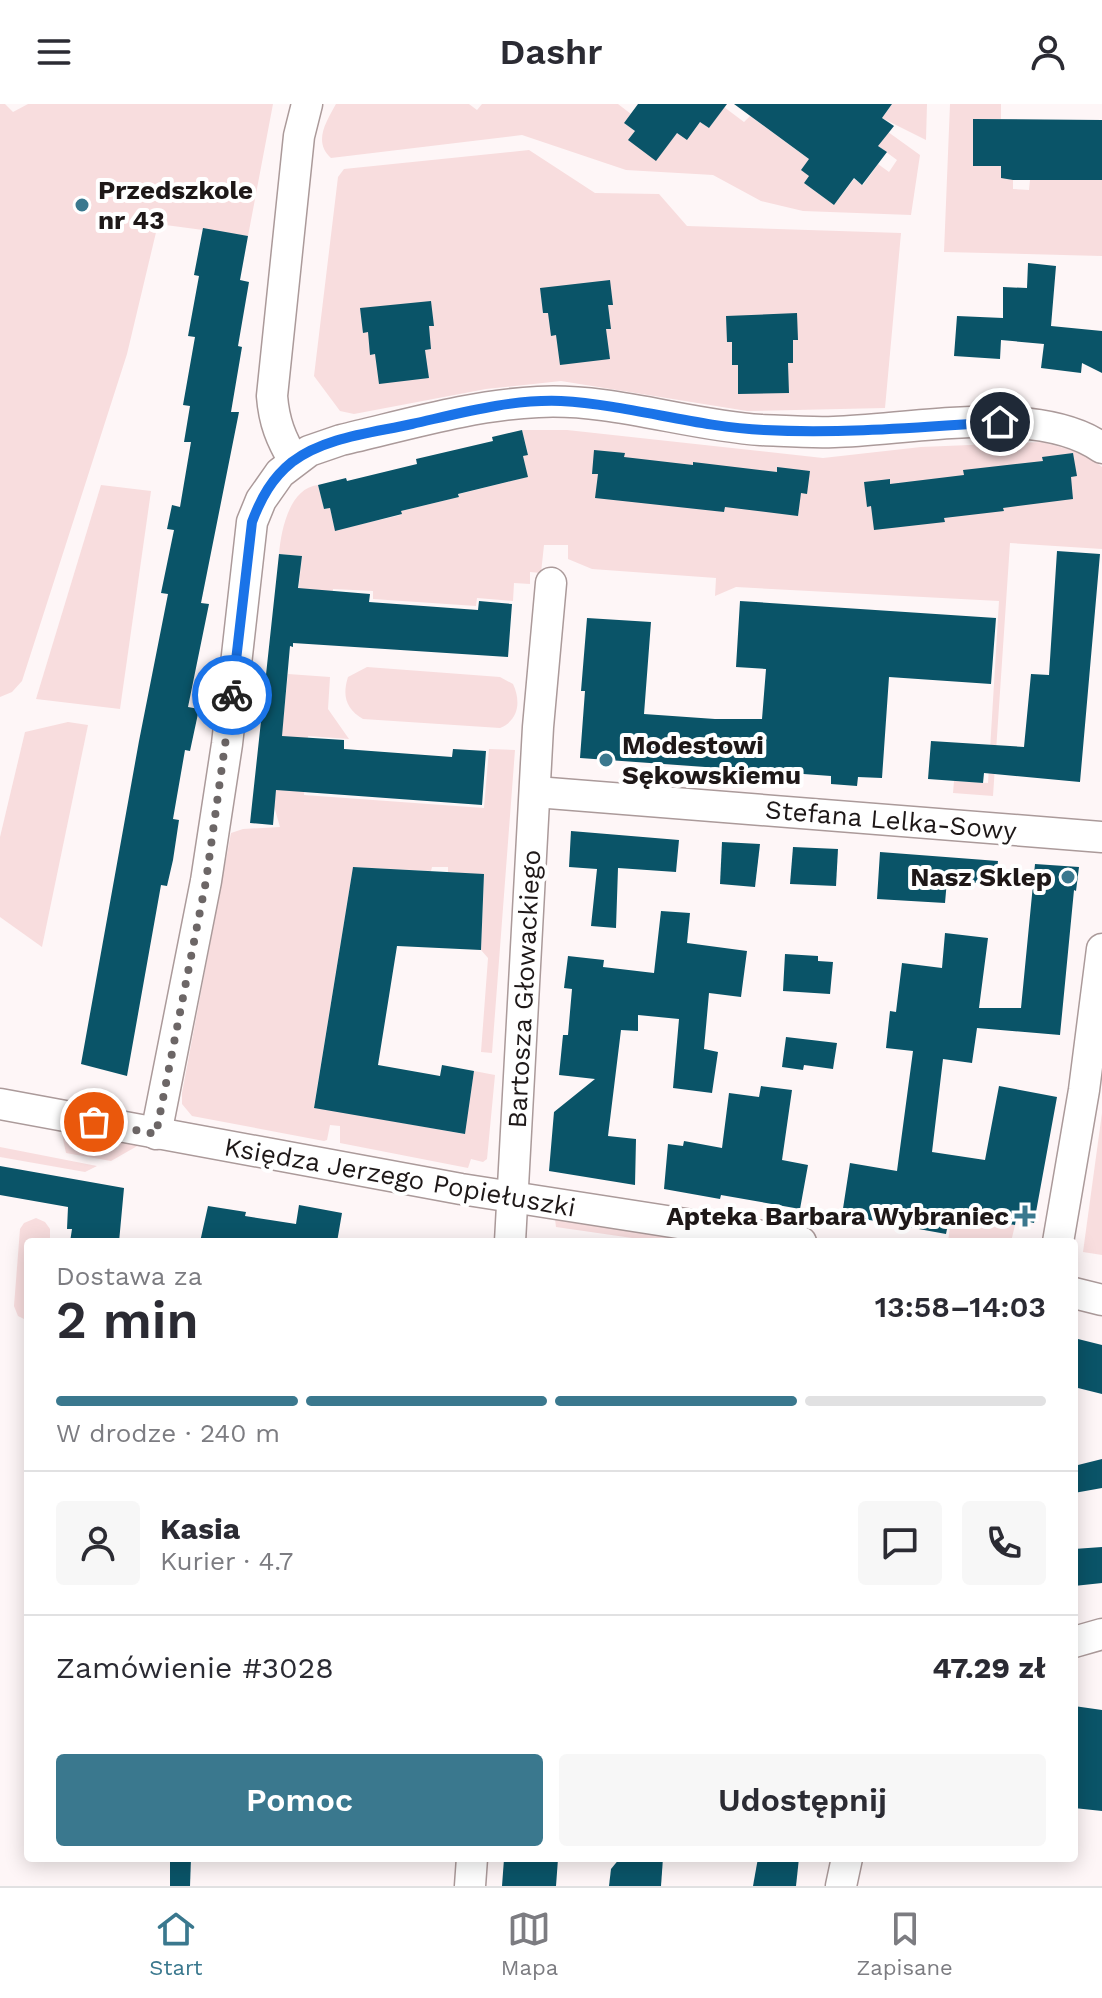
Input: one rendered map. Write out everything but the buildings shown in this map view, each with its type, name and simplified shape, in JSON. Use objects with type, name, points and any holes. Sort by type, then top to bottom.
[{"type":"street","points":[[294,461],[280,439],[272,396],[299,136],[307,104]]},
{"type":"street","points":[[156,1134],[206,881],[227,744],[252,522],[270,485],[294,461],[325,444],[356,436],[508,404],[557,401],[761,430],[833,432],[1000,422],[1033,423],[1077,435],[1102,448]]},
{"type":"street","name":"Bartosza Głowackiego","points":[[510,1238],[538,736],[551,583]]},
{"type":"street","name":"Stefana Lelka-Sowy","points":[[536,792],[1102,837]]},
{"type":"street","points":[[1059,1238],[1086,1078],[1102,949]]},
{"type":"street","name":"Księdza Jerzego Popiełuszki","points":[[0,1104],[511,1197],[775,1238]]},
{"type":"street","points":[[1078,1294],[1102,1300]]},
{"type":"street","points":[[1078,1641],[1102,1634]]},
{"type":"street","points":[[470,1886],[472,1862]]},
{"type":"street","points":[[841,1886],[846,1862]]},
{"type":"shaded area","points":[[0,104],[5,104],[13,112],[28,104],[273,104],[248,236],[158,224],[127,354],[22,681],[12,692],[0,697]]},
{"type":"shaded area","points":[[336,104],[469,104],[477,110],[482,104],[618,104],[631,114],[624,123],[635,131],[677,133],[687,140],[700,122],[709,128],[724,107],[744,122],[750,116],[809,159],[809,176],[804,183],[834,205],[854,179],[863,185],[878,164],[889,172],[897,160],[878,146],[877,124],[920,155],[911,215],[803,211],[761,201],[713,175],[626,170],[522,135],[331,158],[322,139],[325,125]]},
{"type":"shaded area","points":[[892,104],[927,104],[926,140],[882,118]]},
{"type":"shaded area","points":[[950,104],[1001,104],[1001,119],[973,120],[973,165],[1001,166],[1013,178],[1013,189],[1029,190],[1030,180],[1102,180],[1102,256],[944,252]]},
{"type":"shaded area","points":[[529,150],[595,193],[659,194],[687,226],[901,233],[885,408],[747,411],[561,381],[486,389],[354,414],[340,411],[314,376],[338,177],[344,169]]},
{"type":"shaded area","points":[[522,430],[567,430],[823,458],[921,447],[1042,442],[1086,454],[1102,467],[1102,549],[1010,543],[993,796],[953,793],[954,781],[988,783],[999,601],[736,587],[715,596],[716,578],[592,569],[568,559],[568,545],[544,545],[541,573],[530,572],[530,584],[514,583],[513,601],[477,598],[476,606],[373,599],[373,591],[333,589],[329,635],[294,632],[302,556],[279,554],[288,512],[300,494],[318,485],[324,509],[330,508],[335,530],[401,515],[401,511],[527,477],[523,456],[528,454]]},
{"type":"shaded area","points":[[101,485],[151,491],[120,709],[36,699]]},
{"type":"shaded area","points":[[367,667],[500,677],[513,684],[517,709],[511,720],[500,728],[363,719],[349,706],[345,690],[348,677]]},
{"type":"shaded area","points":[[288,674],[330,677],[328,709],[349,739],[308,736],[304,795],[484,808],[489,749],[515,750],[492,1053],[481,1052],[488,958],[481,950],[484,875],[448,872],[448,867],[432,867],[431,871],[353,867],[314,1107],[464,1134],[474,1071],[495,1075],[487,1159],[483,1162],[471,1159],[468,1168],[340,1143],[340,1126],[330,1125],[327,1140],[324,1141],[192,1116],[182,1104],[231,833],[243,829],[280,827],[274,806]]},
{"type":"shaded area","points":[[68,722],[88,725],[42,947],[0,917],[0,837],[25,732]]},
{"type":"shaded area","points":[[1102,1113],[1102,1255],[1083,1252]]},
{"type":"shaded area","points":[[61,1130],[139,1145],[111,1161],[66,1153]]},
{"type":"shaded area","points":[[0,1147],[97,1166],[85,1172],[0,1157]]},
{"type":"shaded area","points":[[952,1214],[1015,1225],[1012,1238],[948,1238]]},
{"type":"shaded area","points":[[36,1218],[45,1222],[50,1229],[50,1238],[24,1238],[24,1319],[18,1316],[14,1306],[20,1229],[24,1223]]},
{"type":"shaded area","points":[[555,1219],[684,1238],[632,1238],[556,1227]]},
{"type":"way so far","points":[[94,1122],[156,1134],[206,881],[232,695]]},
{"type":"place","name":"Przedszkole nr 43","points":[[82,205]]},
{"type":"place","name":"Modestowi Sękowskiemu","points":[[606,760]]},
{"type":"place","name":"Nasz Sklep","points":[[1068,877]]},
{"type":"place","name":"Apteka Barbara Wybraniec","points":[[1025,1216]]},
{"type":"route","points":[[232,695],[252,522],[261,500],[280,473],[309,451],[325,444],[508,404],[557,401],[761,430],[833,432],[1000,422]]}]
